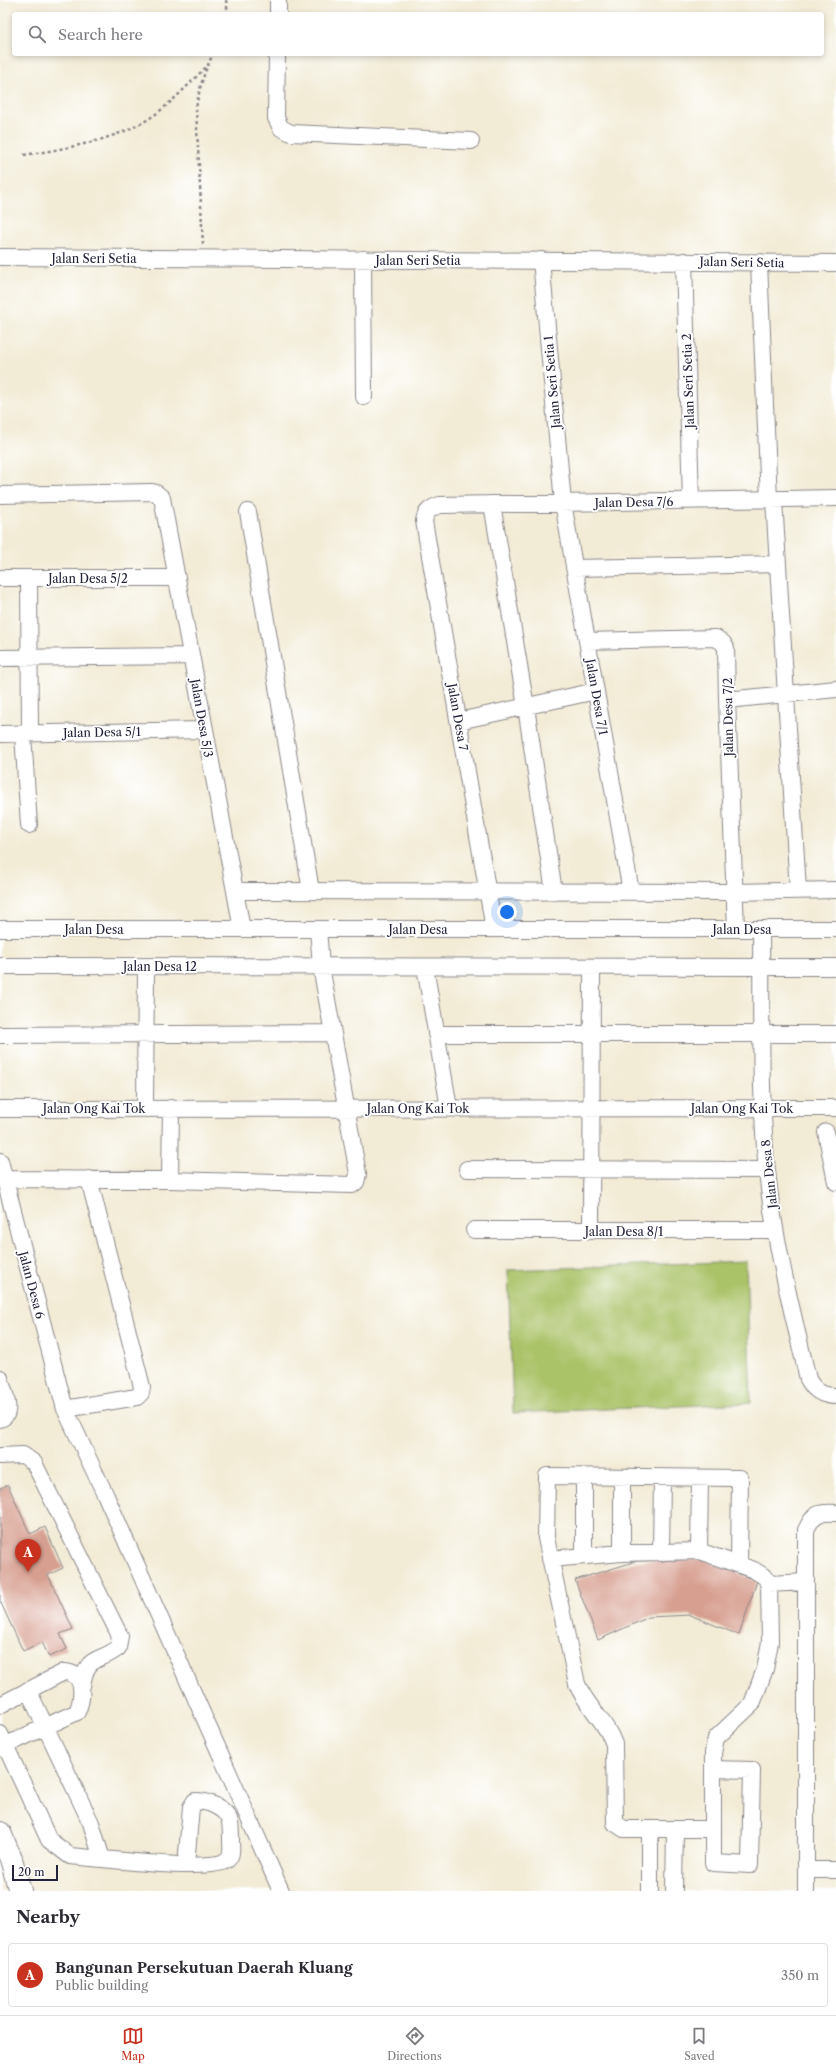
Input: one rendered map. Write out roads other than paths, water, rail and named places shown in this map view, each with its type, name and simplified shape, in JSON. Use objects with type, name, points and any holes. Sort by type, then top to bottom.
[{"type":"highway","points":[[0,1833],[11,1859],[20,1891]]},
{"type":"highway","points":[[11,1859],[37,1891]]},
{"type":"street","points":[[278,0],[278,12]]},
{"type":"street","points":[[277,56],[276,118],[281,128],[290,133],[471,141]]},
{"type":"street","name":"Jalan Seri Setia","points":[[0,257],[836,263]]},
{"type":"street","points":[[362,259],[364,397]]},
{"type":"street","name":"Jalan Seri Setia 1","points":[[541,260],[563,503]]},
{"type":"street","name":"Jalan Seri Setia 2","points":[[684,261],[692,501]]},
{"type":"street","points":[[759,262],[771,500],[778,564],[798,891]]},
{"type":"street","name":"Jalan Desa 5/3","points":[[0,495],[152,492],[156,493],[162,498],[242,929]]},
{"type":"street","name":"Jalan Desa 7/6","points":[[431,507],[440,505],[836,498]]},
{"type":"street","name":"Jalan Desa 7/1","points":[[563,503],[631,892]]},
{"type":"street","points":[[492,504],[526,707],[554,892]]},
{"type":"street","name":"Jalan Desa 7","points":[[431,507],[426,513],[424,521],[494,929]]},
{"type":"street","points":[[248,512],[311,891]]},
{"type":"street","points":[[574,568],[778,564]]},
{"type":"street","name":"Jalan Desa 5/2","points":[[0,578],[176,578]]},
{"type":"street","points":[[29,578],[30,658],[27,734],[29,825]]},
{"type":"street","name":"Jalan Desa 7/2","points":[[587,642],[716,638],[723,643],[726,648],[736,929]]},
{"type":"street","points":[[0,658],[191,656]]},
{"type":"street","points":[[727,700],[836,689]]},
{"type":"street","points":[[459,721],[596,691]]},
{"type":"street","name":"Jalan Desa 5/1","points":[[0,734],[205,730]]},
{"type":"street","points":[[235,891],[734,892],[836,890]]},
{"type":"street","points":[[5,1179],[170,1180],[352,1185],[357,1179],[358,1174],[345,1108],[321,966],[318,929]]},
{"type":"street","name":"Jalan Desa 8","points":[[761,929],[763,1108],[767,1170],[775,1230],[808,1378],[813,1388],[820,1393],[836,1396]]},
{"type":"street","name":"Jalan Desa","points":[[0,930],[836,929]]},
{"type":"street","name":"Jalan Desa 12","points":[[0,966],[321,966]]},
{"type":"street","points":[[145,1108],[146,966]]},
{"type":"street","points":[[321,966],[836,967]]},
{"type":"street","points":[[425,967],[449,1108]]},
{"type":"street","points":[[590,1231],[592,967]]},
{"type":"street","points":[[0,1035],[333,1033]]},
{"type":"street","points":[[436,1034],[836,1034]]},
{"type":"street","points":[[170,1180],[171,1108]]},
{"type":"street","name":"Jalan Ong Kai Tok","points":[[0,1109],[836,1108]]},
{"type":"street","points":[[826,1132],[836,1182]]},
{"type":"street","name":"Jalan Desa 6","points":[[0,1161],[65,1409],[106,1496],[281,1891]]},
{"type":"street","points":[[467,1169],[591,1168],[767,1170]]},
{"type":"street","points":[[65,1409],[137,1396],[141,1393],[142,1387],[89,1179]]},
{"type":"street","name":"Jalan Desa 8/1","points":[[474,1230],[775,1230]]},
{"type":"street","points":[[0,1378],[8,1413],[5,1417],[0,1419]]},
{"type":"street","points":[[0,1456],[23,1455],[34,1464],[120,1636],[118,1648],[99,1657],[86,1668],[82,1686],[81,1702],[77,1712],[45,1727],[2,1743],[49,1840],[70,1856],[186,1865]]},
{"type":"street","points":[[712,1829],[624,1829],[615,1823],[614,1744],[610,1732],[582,1697],[577,1684],[546,1538],[547,1476],[740,1478],[739,1564]]},
{"type":"street","points":[[584,1477],[584,1556]]},
{"type":"street","points":[[622,1477],[622,1553]]},
{"type":"street","points":[[661,1552],[662,1477]]},
{"type":"street","points":[[699,1551],[700,1478]]},
{"type":"street","points":[[806,1891],[806,1530],[812,1517],[821,1512],[836,1513]]},
{"type":"street","points":[[550,1559],[622,1553],[699,1551],[739,1564],[754,1570],[765,1577],[768,1584],[770,1642],[765,1669],[752,1704],[716,1738],[713,1754],[712,1829],[713,1863],[750,1865],[752,1770],[713,1769]]},
{"type":"street","points":[[768,1584],[806,1582]]},
{"type":"street","points":[[1,1703],[64,1672],[68,1672],[76,1677],[82,1686]]},
{"type":"street","points":[[28,1690],[91,1823],[102,1859]]},
{"type":"street","points":[[650,1830],[650,1891]]},
{"type":"street","points":[[674,1891],[675,1830]]},
{"type":"street","points":[[806,1870],[836,1870]]},
{"type":"place","name":"Bangunan Persekutuan Daerah Kluang","points":[[28,1572]]}]
